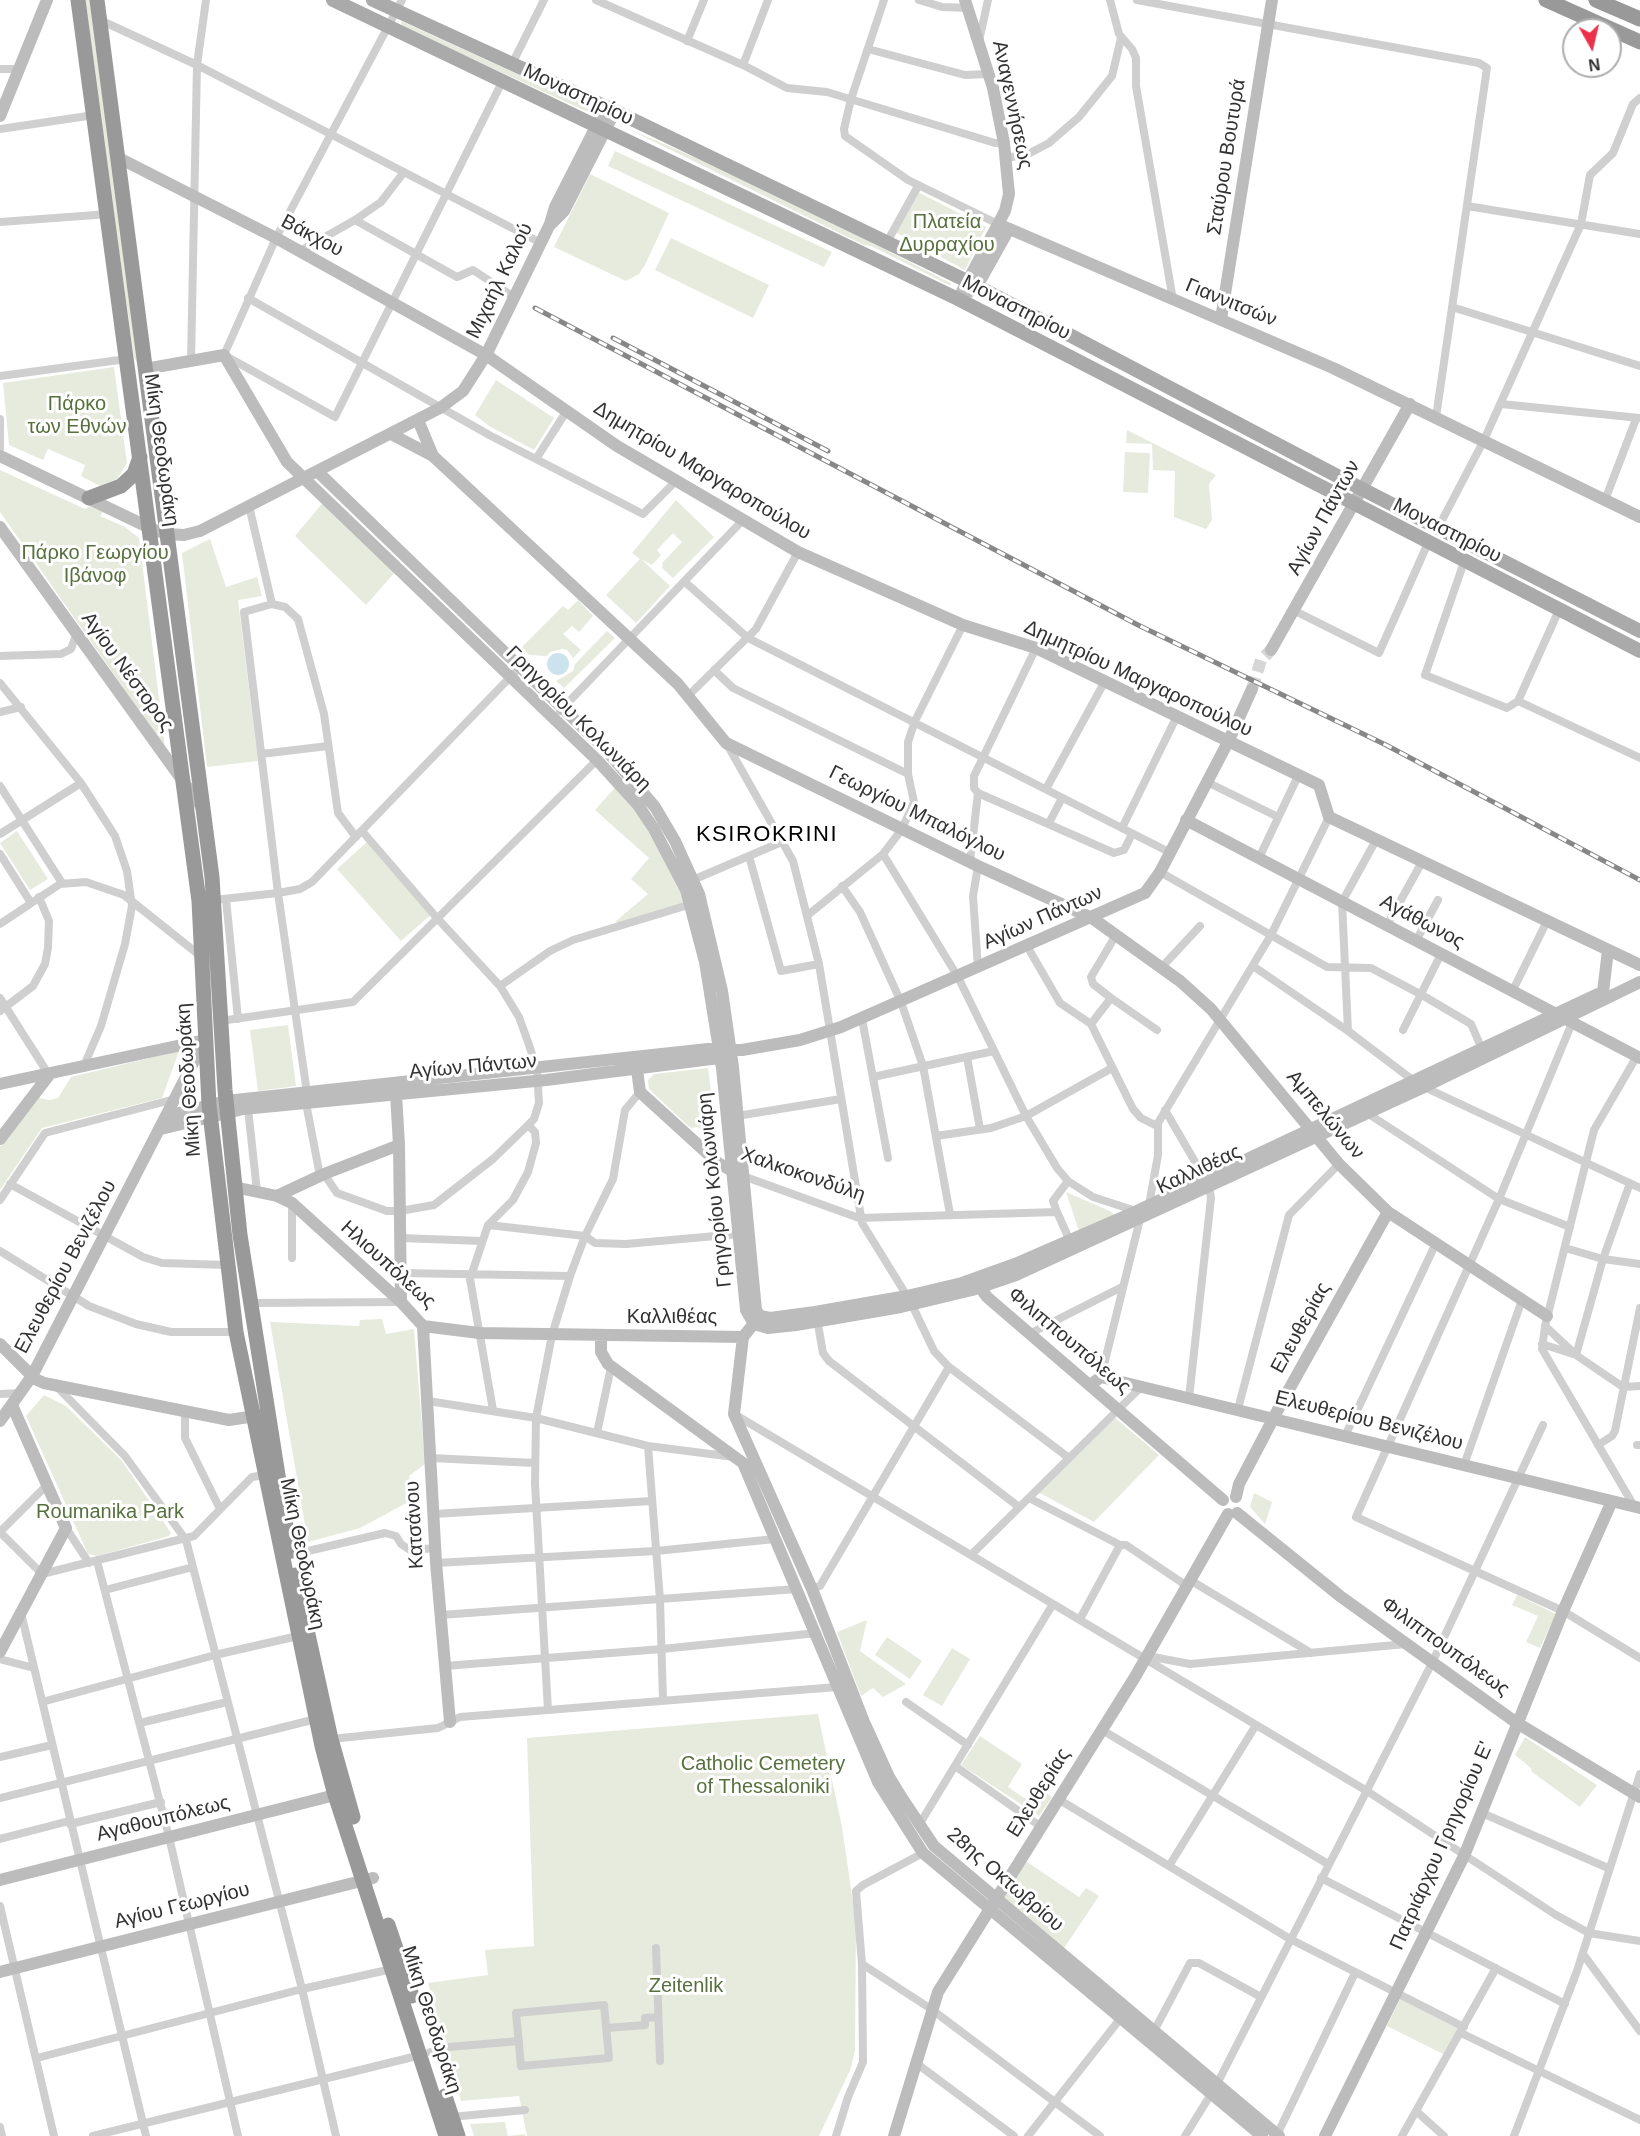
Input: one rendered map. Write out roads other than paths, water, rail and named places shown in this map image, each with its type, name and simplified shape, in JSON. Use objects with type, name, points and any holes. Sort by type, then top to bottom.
[{"type":"highway","name":"Μίκη Θεοδωράκη","points":[[78,0],[109,214],[184,785],[204,959],[205,1040],[210,1111],[236,1332],[260,1415],[332,1739],[392,1969],[458,2136]]},
{"type":"highway","name":"Μίκη Θεοδωράκη","points":[[98,0],[203,809],[220,899],[220,1021],[234,1187],[249,1303],[265,1475],[316,1719],[335,1795],[368,1880],[426,2054],[446,2136]]},
{"type":"highway","points":[[1546,0],[1640,42]]},
{"type":"highway","points":[[1596,0],[1640,19]]},
{"type":"highway","points":[[89,498],[107,493],[124,483],[135,472],[140,454]]},
{"type":"main road","name":"Μοναστηρίου","points":[[333,0],[958,299],[1353,505],[1640,651]]},
{"type":"main road","name":"Μοναστηρίου","points":[[373,0],[399,5],[512,64],[611,109],[972,284],[1362,489],[1640,631]]},
{"type":"street","points":[[0,116],[47,0]]},
{"type":"street","points":[[191,361],[197,65],[206,0]]},
{"type":"street","points":[[512,64],[544,0]]},
{"type":"street","points":[[596,0],[615,4],[787,88],[821,91],[995,143],[1004,143]]},
{"type":"street","points":[[687,41],[704,0]]},
{"type":"street","points":[[744,65],[768,0]]},
{"type":"street","name":"Γιαννιτσών","points":[[884,0],[851,99],[844,129],[848,139],[918,186],[1003,227],[1221,319],[1410,404],[1640,518]]},
{"type":"street","points":[[919,0],[942,6],[966,4]]},
{"type":"street","points":[[979,41],[988,0]]},
{"type":"street","points":[[1110,0],[1121,38],[1132,49],[1136,58],[1136,86],[1173,300]]},
{"type":"street","points":[[1137,0],[1479,63],[1487,68],[1436,417]]},
{"type":"street","name":"Σταύρου Βουτυρά","points":[[1221,319],[1272,0]]},
{"type":"street","name":"Αναγεννήσεως","points":[[958,299],[972,284],[1003,227],[1009,194],[1004,143],[989,74],[966,4]]},
{"type":"street","points":[[224,355],[276,238],[399,5]]},
{"type":"street","points":[[100,20],[197,65],[541,243]]},
{"type":"street","points":[[1006,158],[1030,153],[1049,143],[1079,117],[1112,76],[1121,38]]},
{"type":"street","points":[[868,49],[965,75],[989,74]]},
{"type":"street","points":[[0,69],[19,69]]},
{"type":"street","points":[[145,369],[224,355],[335,417],[448,195],[503,80]]},
{"type":"street","points":[[1438,528],[1501,404],[1581,224],[1590,173],[1612,153],[1633,104],[1640,98]]},
{"type":"street","name":"Μιχαήλ Καλού","points":[[166,534],[184,535],[200,531],[391,435],[440,408],[463,391],[486,355],[550,224],[555,207],[611,109]]},
{"type":"street","points":[[0,129],[94,115]]},
{"type":"street","name":"Βάκχου","points":[[117,157],[276,238],[486,355]]},
{"type":"street","points":[[300,252],[381,202],[404,172]]},
{"type":"street","points":[[887,242],[918,186]]},
{"type":"street","points":[[1467,206],[1640,234]]},
{"type":"street","points":[[0,222],[109,214]]},
{"type":"street","points":[[355,220],[457,277],[473,270],[514,297]]},
{"type":"street","points":[[248,298],[440,408],[643,514],[676,481]]},
{"type":"street","points":[[1452,307],[1640,366]]},
{"type":"street","name":"Γρηγορίου Κολωνιάρη","points":[[224,355],[287,462],[597,760],[638,805],[688,882]]},
{"type":"street","name":"Δημητρίου Μαργαροπούλου","points":[[486,355],[566,412],[742,521],[798,552],[963,625],[1036,648],[1319,785],[1329,817]]},
{"type":"street","points":[[0,376],[128,359]]},
{"type":"street","name":"Αγίων Πάντων","points":[[1271,650],[1410,404]]},
{"type":"street","points":[[1501,404],[1638,419],[1605,500]]},
{"type":"street","points":[[536,459],[566,412]]},
{"type":"street","points":[[0,419],[0,448]]},
{"type":"street","points":[[418,420],[433,456]]},
{"type":"street","points":[[391,435],[433,456],[689,695],[726,743],[784,842],[795,867],[819,964],[865,1232],[910,1300],[933,1349],[949,1367],[1069,1458]]},
{"type":"street","points":[[0,456],[166,534]]},
{"type":"street","name":"Γρηγορίου Κολωνιάρη","points":[[318,472],[607,751],[655,807],[696,903],[705,962],[728,1052],[737,1116],[738,1234],[746,1310],[757,1320]]},
{"type":"street","points":[[249,506],[273,604]]},
{"type":"street","points":[[553,719],[742,521]]},
{"type":"street","name":"Αγίου Νέστορος","points":[[0,528],[203,809]]},
{"type":"street","points":[[1295,611],[1379,653],[1428,543]]},
{"type":"street","points":[[689,695],[758,626],[798,552]]},
{"type":"street","points":[[1464,562],[1425,675],[1507,708],[1518,701],[1559,610]]},
{"type":"street","points":[[685,582],[748,638],[1169,852]]},
{"type":"street","points":[[273,604],[285,607],[298,619],[324,714],[328,746],[338,813],[500,986],[519,1017],[541,1074],[538,1107],[528,1125],[434,1205],[387,1211],[339,1194],[322,1175],[306,1098],[278,893],[244,612],[273,604]]},
{"type":"street","points":[[808,915],[883,854],[902,829],[914,802],[908,774],[908,744],[915,721],[963,625]]},
{"type":"street","points":[[0,657],[61,654],[71,649],[76,634]]},
{"type":"street","points":[[978,968],[973,896],[978,793],[973,780],[1036,648]]},
{"type":"street","points":[[238,1019],[220,899],[300,889],[312,882],[520,668]]},
{"type":"street","points":[[714,670],[732,688],[908,774]]},
{"type":"street","points":[[1046,789],[1105,681]]},
{"type":"street","points":[[0,683],[81,783],[119,844],[132,901],[125,944],[111,995],[83,1068]]},
{"type":"street","name":"Αγίων Πάντων","points":[[210,1111],[227,1106],[637,1064],[728,1052],[800,1040],[862,1019],[1145,894],[1160,872],[1228,742],[1252,689]]},
{"type":"street","points":[[1518,701],[1640,758]]},
{"type":"street","points":[[0,712],[21,707]]},
{"type":"street","points":[[1122,828],[1177,716]]},
{"type":"street","name":"Γεωργίου Μπαλόγλου","points":[[726,743],[974,864],[1092,918]]},
{"type":"street","points":[[261,754],[328,746]]},
{"type":"street","points":[[220,1021],[353,1002],[597,760]]},
{"type":"street","points":[[1259,858],[1298,776]]},
{"type":"street","points":[[1207,782],[1278,817]]},
{"type":"street","points":[[0,834],[81,783]]},
{"type":"street","points":[[0,786],[62,883]]},
{"type":"street","points":[[978,793],[1114,853],[1122,853],[1132,834]]},
{"type":"street","points":[[1049,823],[1062,798]]},
{"type":"street","points":[[1149,1205],[1158,1155],[1157,1126],[1271,935],[1329,817],[1640,965]]},
{"type":"street","name":"Αγάθωνος","points":[[1186,820],[1638,1057]]},
{"type":"street","points":[[1348,1031],[1342,902],[1376,840]]},
{"type":"street","points":[[688,882],[784,842]]},
{"type":"street","points":[[0,854],[47,912],[49,924],[45,964],[33,986],[3,1009]]},
{"type":"street","points":[[883,854],[958,977],[1026,1116],[1068,1181],[1101,1201],[1138,1215],[1101,1377],[1090,1385]]},
{"type":"street","points":[[749,856],[781,971],[819,964]]},
{"type":"street","points":[[1387,925],[1422,862]]},
{"type":"street","points":[[1160,872],[1327,967],[1371,968],[1422,995],[1471,1024],[1482,1049]]},
{"type":"street","points":[[0,924],[62,883],[92,883],[117,892],[132,901],[204,959]]},
{"type":"street","points":[[842,886],[858,909],[901,1002],[923,1066],[950,1214]]},
{"type":"street","points":[[1416,941],[1438,900]]},
{"type":"street","points":[[500,986],[550,951],[573,940],[696,903]]},
{"type":"street","points":[[1067,928],[1068,907]]},
{"type":"street","name":"Αμπελώνων","points":[[1092,918],[1161,968],[1211,1009],[1339,1164],[1388,1212],[1470,1264],[1522,1300],[1546,1321]]},
{"type":"street","points":[[1512,992],[1547,921]]},
{"type":"street","points":[[1161,968],[1200,926]]},
{"type":"street","points":[[1116,935],[1091,977],[1094,984],[1157,1030]]},
{"type":"street","points":[[1027,946],[1060,1003],[1091,1024],[1133,1109],[1146,1121],[1157,1126]]},
{"type":"street","points":[[1603,992],[1608,950]]},
{"type":"street","points":[[1403,1030],[1441,954]]},
{"type":"street","points":[[1253,966],[1348,1031],[1419,1084],[1524,1136],[1640,1188]]},
{"type":"street","name":"Καλλιθέας","points":[[1313,1132],[1367,1113],[1482,1049],[1564,1019],[1603,992],[1640,974]]},
{"type":"street","name":"Καλλιθέας","points":[[757,1320],[768,1328],[910,1300],[1040,1266],[1138,1215],[1313,1132],[1564,1019],[1640,982]]},
{"type":"street","points":[[0,998],[3,1009],[49,1075]]},
{"type":"street","points":[[1091,1024],[1111,998]]},
{"type":"street","points":[[862,1019],[888,1158]]},
{"type":"street","points":[[1564,1019],[1524,1136],[1499,1199],[1356,1517],[1563,1611],[1640,1658]]},
{"type":"street","points":[[0,1084],[205,1040]]},
{"type":"street","name":"Ελευθερίου Βενιζέλου","points":[[0,1421],[32,1376],[205,1040]]},
{"type":"street","points":[[873,1077],[994,1051]]},
{"type":"street","name":"Γρηγορίου Κολωνιάρη","points":[[728,1052],[737,1174],[757,1320]]},
{"type":"street","points":[[967,1057],[980,1129]]},
{"type":"street","points":[[1637,1507],[1543,1353],[1542,1344],[1595,1128],[1638,1057]]},
{"type":"street","points":[[548,1710],[535,1463],[536,1419],[552,1335],[570,1276],[585,1236],[613,1179],[625,1110],[640,1092],[637,1064]]},
{"type":"street","points":[[936,1136],[980,1129],[1026,1116],[1112,1068]]},
{"type":"street","points":[[0,1139],[49,1075]]},
{"type":"street","name":"Αγίων Πάντων","points":[[227,1106],[248,1109],[306,1098],[396,1094],[521,1076]]},
{"type":"street","name":"Χαλκοκονδύλη","points":[[640,1092],[711,1157],[737,1174],[861,1218],[1057,1212]]},
{"type":"street","points":[[249,1303],[401,1302],[396,1094]]},
{"type":"street","points":[[0,1200],[45,1133],[176,1099]]},
{"type":"street","points":[[737,1116],[841,1099]]},
{"type":"street","points":[[248,1109],[257,1191]]},
{"type":"street","points":[[1165,1110],[1207,1183],[1210,1198],[1189,1398]]},
{"type":"street","points":[[167,1116],[210,1111]]},
{"type":"street","points":[[161,1129],[210,1111]]},
{"type":"street","points":[[1367,1113],[1499,1199],[1570,1227]]},
{"type":"street","points":[[493,1410],[471,1274],[489,1224],[513,1200],[528,1172],[536,1143],[535,1131],[528,1125]]},
{"type":"street","points":[[277,1196],[322,1175],[399,1145]]},
{"type":"street","points":[[1238,1409],[1289,1215],[1339,1164]]},
{"type":"street","points":[[1068,1181],[1053,1201],[1070,1241]]},
{"type":"street","name":"Καλλιθέας","points":[[977,1283],[1070,1241],[1138,1215],[1149,1205],[1207,1183]]},
{"type":"street","points":[[1576,1355],[1603,1259],[1630,1183]]},
{"type":"street","points":[[10,1184],[104,1237],[162,1263],[227,1265]]},
{"type":"street","name":"Ηλιουπόλεως","points":[[234,1187],[277,1196],[292,1203],[401,1302],[423,1326],[479,1333],[601,1336]]},
{"type":"street","points":[[292,1203],[292,1258]]},
{"type":"street","name":"Ελευθερίας","points":[[1230,1499],[1388,1212]]},
{"type":"street","points":[[489,1224],[585,1236],[595,1243],[626,1244],[738,1234]]},
{"type":"street","points":[[400,1238],[482,1241]]},
{"type":"street","points":[[1345,1436],[1436,1243]]},
{"type":"street","points":[[1565,1248],[1603,1259],[1640,1264]]},
{"type":"street","points":[[0,1251],[73,1297],[106,1313],[166,1331],[205,1334],[236,1332]]},
{"type":"street","points":[[401,1273],[570,1276]]},
{"type":"street","name":"Φιλιππουπόλεως","points":[[977,1283],[1118,1409],[1230,1499]]},
{"type":"street","points":[[1031,1333],[1122,1287]]},
{"type":"street","points":[[1464,1465],[1522,1300]]},
{"type":"street","points":[[1598,1445],[1615,1433],[1623,1387],[1636,1356],[1639,1314]]},
{"type":"street","points":[[816,1317],[827,1359],[1019,1507]]},
{"type":"street","points":[[757,1320],[743,1337],[734,1414],[874,1495],[1367,1791],[1464,1856],[1589,1934],[1640,1941]]},
{"type":"street","points":[[1546,1321],[1576,1355],[1623,1387],[1640,1386]]},
{"type":"street","name":"Κατσάνου","points":[[423,1326],[436,1563],[450,1722]]},
{"type":"street","points":[[601,1336],[603,1356],[611,1367],[739,1458]]},
{"type":"street","name":"Καλλιθέας","points":[[601,1336],[743,1337]]},
{"type":"street","points":[[1,1343],[38,1381],[57,1387],[229,1420],[260,1415]]},
{"type":"street","points":[[1542,1344],[1576,1355]]},
{"type":"street","points":[[597,1433],[611,1367]]},
{"type":"street","points":[[812,1589],[820,1586],[949,1367]]},
{"type":"street","name":"Ελευθερίου Βενιζέλου","points":[[1101,1377],[1637,1507]]},
{"type":"street","points":[[57,1387],[125,1456],[186,1540],[302,1989],[336,2136]]},
{"type":"street","points":[[972,1554],[1142,1387]]},
{"type":"street","points":[[1,1394],[21,1393]]},
{"type":"street","points":[[428,1401],[493,1410],[648,1446],[739,1458]]},
{"type":"street","points":[[12,1405],[66,1528],[93,1562],[105,1590],[170,1837],[238,2136]]},
{"type":"street","points":[[185,1412],[184,1438],[220,1509]]},
{"type":"street","name":"28ης Οκτωβρίου","points":[[734,1414],[812,1589],[888,1777],[934,1846],[993,1905],[1120,2019],[1278,2135]]},
{"type":"street","points":[[1185,2136],[1214,2090],[1433,1661],[1473,1570],[1543,1425]]},
{"type":"street","points":[[648,1446],[660,1600],[663,1701]]},
{"type":"street","points":[[431,1458],[535,1463]]},
{"type":"street","name":"28ης Οκτωβρίου","points":[[739,1458],[817,1633],[837,1687],[878,1782],[923,1853],[993,1905],[1153,2032],[1262,2136]]},
{"type":"street","points":[[42,1574],[186,1540],[194,1536],[252,1477],[265,1475]]},
{"type":"street","points":[[42,1574],[0,1532],[48,1484]]},
{"type":"street","points":[[1029,1498],[1120,1545],[1126,1545],[1147,1557],[1152,1565],[1189,1583],[1311,1653]]},
{"type":"street","points":[[1230,1499],[1222,1508],[1232,1514]]},
{"type":"street","points":[[434,1514],[652,1501]]},
{"type":"street","name":"Πατριάρχου Γρηγορίου Ε'","points":[[1324,2136],[1464,1856],[1563,1611],[1612,1501]]},
{"type":"street","name":"Ελευθερίας","points":[[894,2136],[938,1992],[1147,1658],[1189,1583],[1232,1514]]},
{"type":"street","name":"Φιλιππουπόλεως","points":[[1232,1514],[1517,1723],[1637,1796]]},
{"type":"street","points":[[0,1652],[66,1528]]},
{"type":"street","points":[[291,1555],[385,1533],[396,1536],[404,1547],[413,1551],[436,1548]]},
{"type":"street","points":[[436,1563],[656,1551],[775,1539]]},
{"type":"street","points":[[1080,1619],[1120,1545]]},
{"type":"street","points":[[105,1590],[193,1567]]},
{"type":"street","points":[[441,1615],[797,1589]]},
{"type":"street","points":[[920,1825],[1053,1604]]},
{"type":"street","points":[[21,1612],[78,1860],[146,2136]]},
{"type":"street","points":[[445,1666],[662,1649],[817,1633]]},
{"type":"street","points":[[42,1702],[215,1655],[298,1636]]},
{"type":"street","points":[[1147,1658],[1190,1664],[1408,1644]]},
{"type":"street","points":[[0,1659],[33,1668]]},
{"type":"street","points":[[1188,1684],[1190,1664]]},
{"type":"street","points":[[332,1739],[438,1728],[460,1717],[851,1686]]},
{"type":"street","points":[[140,1723],[227,1702]]},
{"type":"street","points":[[906,1702],[968,1745]]},
{"type":"street","points":[[0,1798],[316,1719]]},
{"type":"street","points":[[1169,1866],[1256,1725]]},
{"type":"street","points":[[1102,1730],[1329,1864]]},
{"type":"street","points":[[0,1757],[52,1745]]},
{"type":"street","points":[[955,1766],[1040,1826]]},
{"type":"street","points":[[1517,2135],[1583,1954],[1608,1868],[1637,1796],[1640,1774]]},
{"type":"street","name":"Αγαθουπόλεως","points":[[0,1880],[335,1795]]},
{"type":"street","points":[[1058,1799],[1290,1939],[1355,1973],[1398,1992],[1539,2073],[1640,2120]]},
{"type":"street","points":[[0,1839],[161,1802]]},
{"type":"street","points":[[1482,1813],[1608,1868]]},
{"type":"street","points":[[836,2136],[848,2097],[863,2062],[862,1964],[857,1888],[923,1853]]},
{"type":"street","points":[[1321,1878],[1564,2004]]},
{"type":"street","name":"Αγίου Γεωργίου","points":[[0,1972],[368,1880]]},
{"type":"street","points":[[0,1906],[54,2136]]},
{"type":"street","points":[[656,1948],[660,2061]]},
{"type":"street","points":[[1583,1954],[1640,2031]]},
{"type":"street","points":[[1153,2032],[1190,1963],[1199,1963],[1261,1997]]},
{"type":"street","points":[[862,1964],[931,2009],[1100,2136]]},
{"type":"street","points":[[1402,2136],[1496,1968]]},
{"type":"street","points":[[37,2058],[302,1989],[392,1969]]},
{"type":"street","points":[[1278,2135],[1355,1973]]},
{"type":"street","points":[[604,2005],[606,2028],[609,2058],[521,2066],[516,2013],[604,2005]]},
{"type":"street","points":[[658,2018],[645,2018],[645,2030],[659,2030]]},
{"type":"street","points":[[1028,2136],[1120,2019]]},
{"type":"street","points":[[606,2028],[645,2025]]},
{"type":"street","points":[[93,2136],[449,2047],[519,2041]]},
{"type":"street","points":[[916,2063],[1014,2136]]},
{"type":"street","points":[[451,2117],[525,2110]]},
{"type":"street","points":[[1416,2111],[1444,2136]]},
{"type":"street","points":[[0,2127],[2,2136]]},
{"type":"water","points":[[554,653],[562,653],[569,660],[569,668],[562,675],[554,675],[547,668],[547,660]]},
{"type":"tunnel","points":[[1252,689],[1261,660],[1271,650]]},
{"type":"railway","points":[[535,308],[1138,625],[1386,745],[1640,880]]},
{"type":"railway","points":[[613,338],[828,451]]},
{"type":"district","name":"KSIROKRINI","points":[[767,835]]},
{"type":"park label","name":"Πλατεία Δυρραχίου","points":[[947,234]]},
{"type":"park label","name":"Πάρκο των Εθνών","points":[[77,416]]},
{"type":"park label","name":"Πάρκο Γεωργίου Ιβάνοφ","points":[[95,564]]},
{"type":"park label","name":"Roumanika Park","points":[[110,1512]]},
{"type":"park label","name":"Catholic Cemetery of Thessaloniki","points":[[763,1776]]},
{"type":"park label","name":"Zeitenlik","points":[[686,1986]]}]
